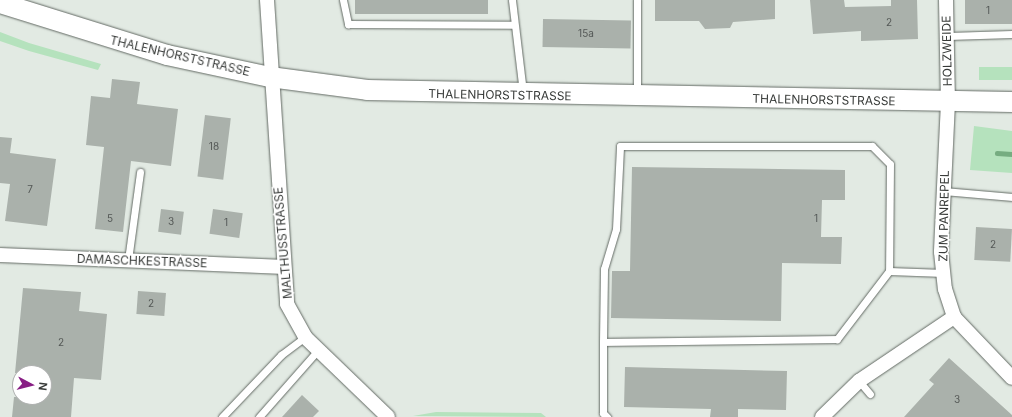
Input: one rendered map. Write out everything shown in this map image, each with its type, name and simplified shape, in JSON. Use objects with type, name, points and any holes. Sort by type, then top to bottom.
[{"type":"main road","name":"THALENHORSTSTRASSE","points":[[0,3],[128,46],[270,77],[367,90],[523,96],[1012,102]]},
{"type":"street","name":"MALTHUSSTRASSE","points":[[267,0],[270,77],[287,304],[305,337],[388,417]]},
{"type":"street","name":"HOLZWEIDE","points":[[946,0],[948,36],[948,102]]},
{"type":"street","name":"ZUM PANREPEL","points":[[948,102],[944,191],[944,273],[954,317]]},
{"type":"street","name":"DAMASCHKESTRASSE","points":[[0,255],[284,267]]},
{"type":"street","points":[[822,417],[859,381],[954,317],[1012,378]]},
{"type":"lane","points":[[343,0],[348,24],[513,25]]},
{"type":"lane","points":[[512,0],[513,25],[523,96]]},
{"type":"lane","points":[[637,0],[637,98]]},
{"type":"lane","points":[[948,36],[1012,34]]},
{"type":"lane","points":[[603,342],[837,339],[889,271],[890,164],[872,146],[620,146],[616,228],[604,270],[603,342],[603,413],[607,417]]},
{"type":"lane","points":[[128,260],[140,172]]},
{"type":"lane","points":[[944,191],[1012,197]]},
{"type":"lane","points":[[889,271],[944,273]]},
{"type":"lane","points":[[222,417],[282,355],[305,337]]},
{"type":"lane","points":[[259,417],[318,350]]},
{"type":"lane","points":[[859,381],[870,394]]},
{"type":"green space","points":[[0,32],[29,43],[101,64],[98,70],[29,51],[0,41]]},
{"type":"green space","points":[[979,67],[1012,67],[1012,80],[979,80]]},
{"type":"green space","points":[[974,126],[1012,131],[1012,173],[970,170]]},
{"type":"green space","points":[[436,412],[541,413],[546,417],[413,416]]},
{"type":"building","points":[[355,0],[488,0],[488,14],[355,14]]},
{"type":"building","points":[[655,0],[775,0],[775,19],[733,22],[730,28],[705,29],[699,21],[655,21]]},
{"type":"building","points":[[810,0],[844,0],[845,7],[891,6],[891,0],[917,0],[918,39],[861,41],[861,31],[813,34]]},
{"type":"building","points":[[965,0],[1012,0],[1012,24],[965,24]]},
{"type":"building","points":[[543,19],[631,21],[630,49],[543,47]]},
{"type":"building","points":[[112,79],[140,82],[137,104],[178,109],[171,166],[131,161],[123,232],[95,229],[104,147],[86,145],[91,96],[110,98]]},
{"type":"building","points":[[205,115],[231,118],[223,180],[197,177]]},
{"type":"building","points":[[0,137],[12,138],[10,153],[56,159],[47,226],[5,221],[10,184],[0,183]]},
{"type":"building","points":[[632,167],[845,170],[845,200],[822,200],[821,237],[842,237],[841,264],[782,263],[781,321],[611,318],[612,271],[630,271]]},
{"type":"building","points":[[161,209],[184,212],[181,235],[158,232]]},
{"type":"building","points":[[213,209],[243,213],[239,238],[210,234]]},
{"type":"building","points":[[976,227],[1012,229],[1010,262],[974,260]]},
{"type":"building","points":[[23,288],[81,292],[79,311],[107,314],[101,380],[74,378],[71,417],[12,417],[13,405],[52,405],[52,365],[16,365]]},
{"type":"building","points":[[138,291],[166,293],[164,316],[136,314]]},
{"type":"building","points":[[949,358],[1012,415],[1012,417],[904,417],[934,384],[929,380]]},
{"type":"building","points":[[625,367],[787,371],[786,410],[738,409],[738,417],[710,417],[711,409],[624,407]]},
{"type":"building","points":[[302,395],[319,411],[313,417],[282,417]]},
{"type":"waterway","points":[[997,153],[1012,154]]}]
